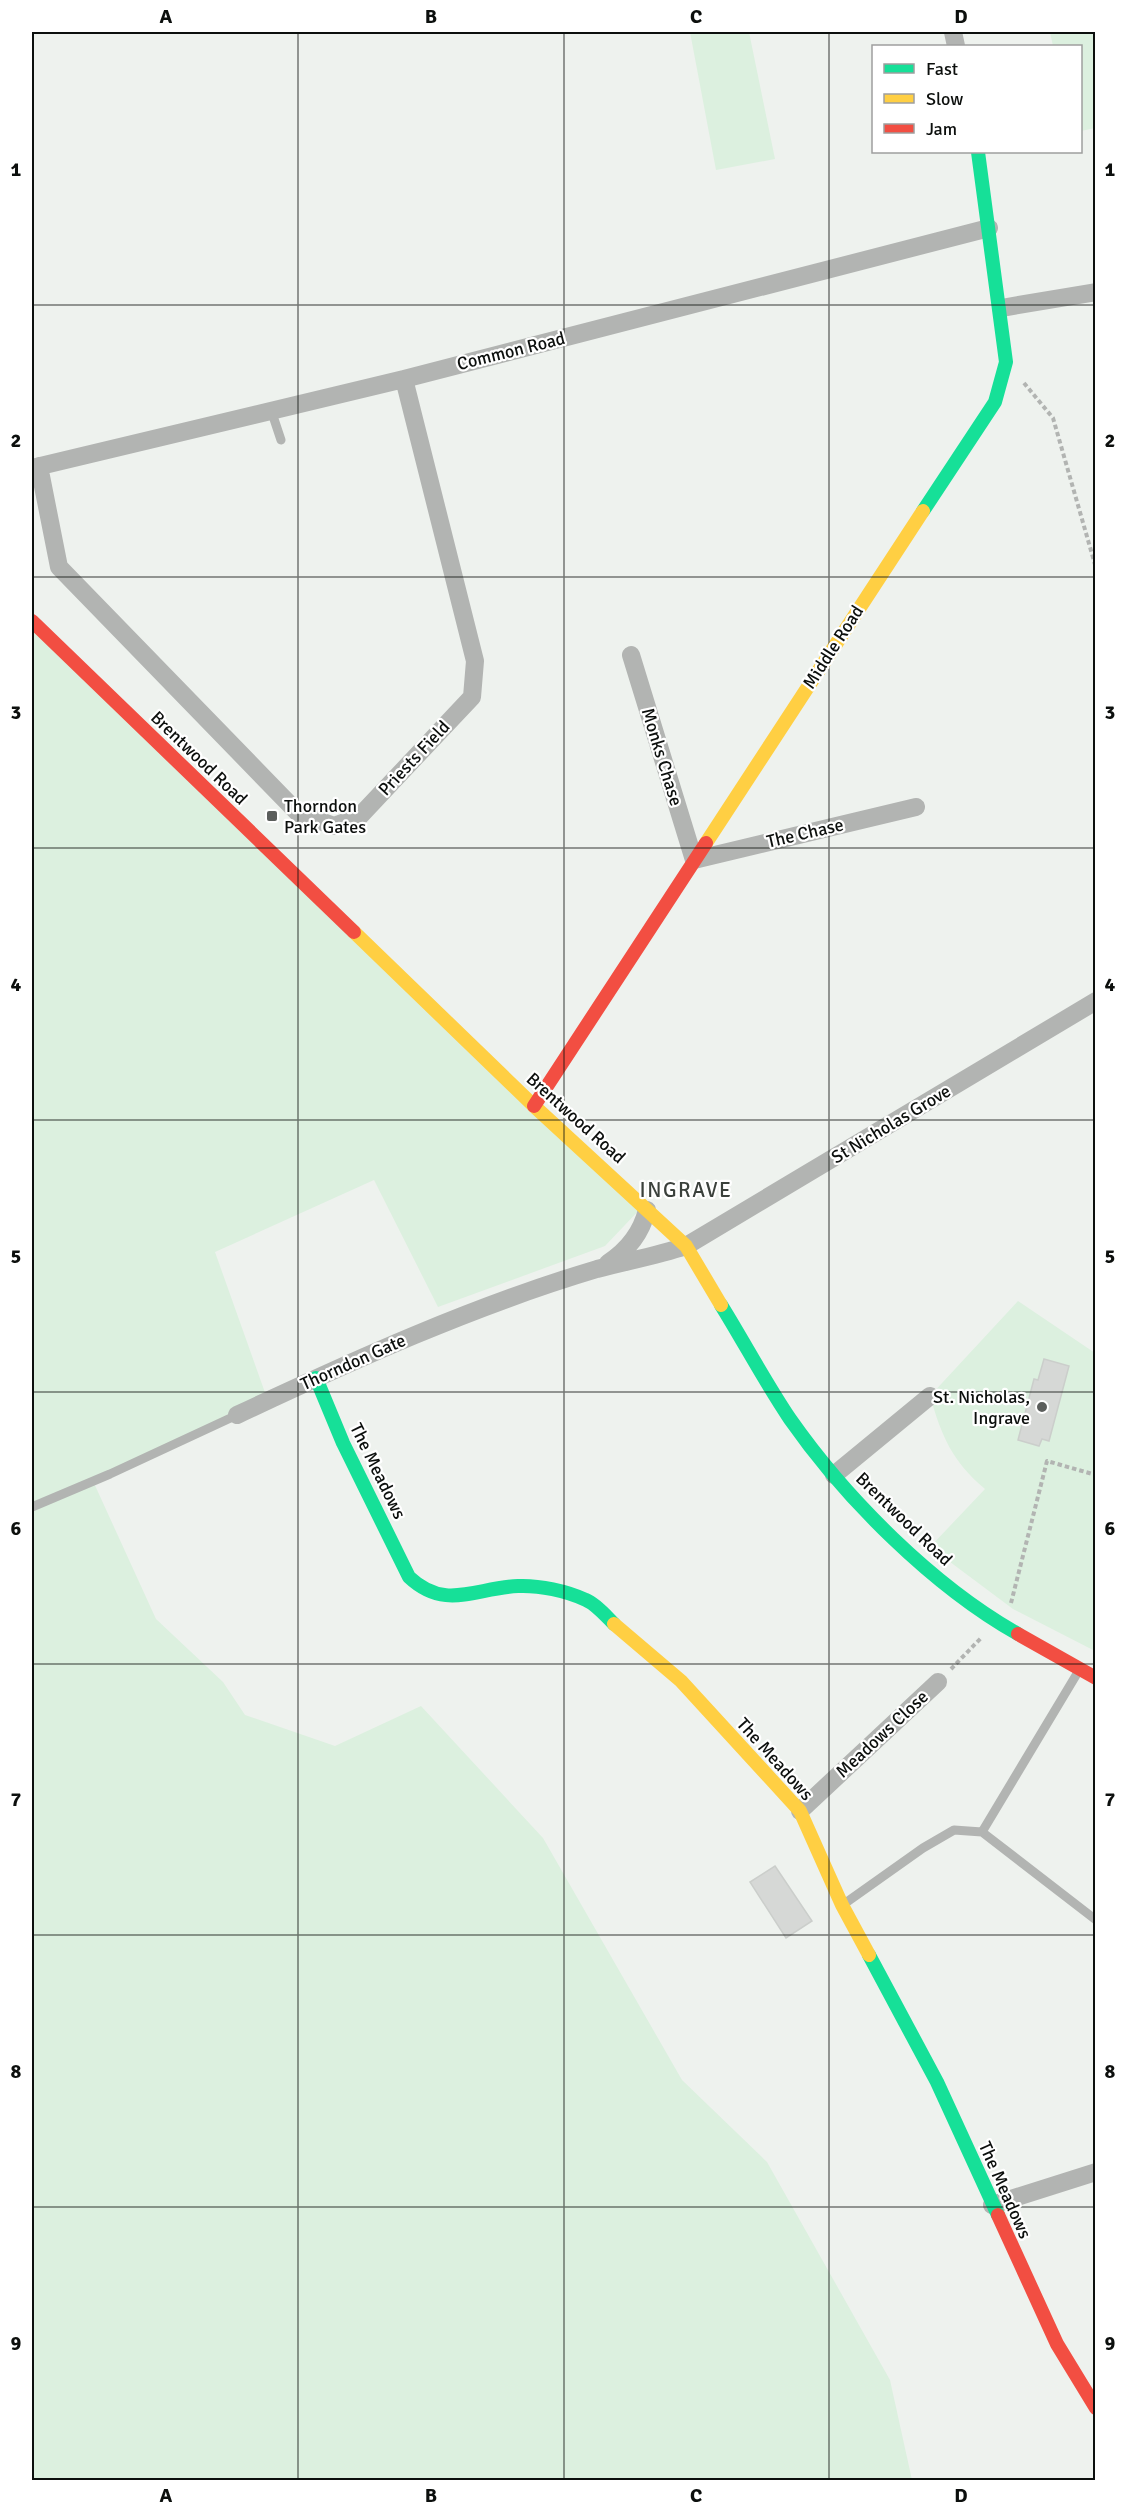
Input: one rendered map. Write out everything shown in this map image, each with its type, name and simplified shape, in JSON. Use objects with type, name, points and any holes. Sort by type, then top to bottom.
[{"type":"street","name":"Middle Road","points":[[534,1106],[995,402],[1006,362],[1001,308],[978,153]]},
{"type":"street","name":"Common Road","points":[[35,467],[404,379],[989,228]]},
{"type":"street","points":[[1001,308],[1095,292]]},
{"type":"street","name":"Priests Field","points":[[35,467],[59,567],[298,813],[334,826],[359,817],[472,697],[476,661],[404,379]]},
{"type":"street","name":"Brentwood Road","points":[[32,621],[534,1106],[686,1246],[790,1419],[863,1509],[927,1569],[1000,1624],[1095,1678]]},
{"type":"street","name":"Monks Chase","points":[[631,655],[694,860]]},
{"type":"street","name":"The Chase","points":[[694,860],[916,807]]},
{"type":"street","name":"St Nicholas Grove","points":[[686,1246],[1095,1001]]},
{"type":"street","points":[[599,1269],[626,1251],[643,1225],[647,1210]]},
{"type":"street","name":"Thorndon Gate","points":[[237,1415],[436,1326],[599,1269],[652,1257],[686,1246]]},
{"type":"street","name":"The Meadows","points":[[316,1378],[343,1443],[409,1577],[424,1591],[445,1596],[519,1586],[547,1589],[587,1600],[681,1681],[800,1811],[842,1905],[937,2082],[1057,2344],[1095,2408]]},
{"type":"street","points":[[834,1475],[930,1396]]},
{"type":"street","name":"Meadows Close","points":[[800,1811],[938,1683]]},
{"type":"street","points":[[992,2205],[1095,2172]]},
{"type":"lane","points":[[272,410],[281,440]]},
{"type":"lane","name":"Thorndon Gate","points":[[32,1507],[110,1474],[237,1415]]},
{"type":"lane","points":[[982,1832],[1079,1669]]},
{"type":"lane","points":[[842,1905],[923,1848],[954,1830],[982,1832],[1095,1920]]},
{"type":"path","points":[[1006,362],[1053,418],[1095,568]]},
{"type":"path","points":[[938,1683],[1000,1624],[1047,1461],[1095,1475]]},
{"type":"green space","points":[[690,32],[749,32],[775,159],[716,170]]},
{"type":"green space","points":[[1050,32],[1095,32],[1095,128],[1082,131],[1082,45],[1053,45]]},
{"type":"green space","points":[[32,621],[643,1206],[605,1246],[438,1307],[374,1180],[215,1252],[268,1401],[93,1481],[156,1619],[223,1682],[245,1715],[335,1746],[421,1706],[543,1838],[682,2080],[767,2162],[890,2380],[912,2480],[32,2480]]},
{"type":"green space","points":[[1018,1301],[1095,1353],[1095,1651],[1013,1609],[930,1547],[985,1489],[956,1458],[944,1436],[930,1396]]},
{"type":"building","name":"St. Nicholas, Ingrave","points":[[1044,1359],[1069,1366],[1049,1441],[1042,1439],[1039,1446],[1018,1440],[1034,1379],[1038,1380]]},
{"type":"building","points":[[775,1866],[812,1921],[786,1938],[750,1882]]},
{"type":"traffic: fast","points":[[923,511],[995,402],[1006,362],[978,153]]},
{"type":"traffic: fast","points":[[721,1305],[790,1419],[837,1480],[864,1510],[923,1566],[954,1591],[1018,1634]]},
{"type":"traffic: fast","points":[[316,1378],[343,1443],[409,1577],[422,1587],[435,1593],[448,1595],[518,1586],[553,1589],[590,1602],[614,1624]]},
{"type":"traffic: fast","points":[[869,1955],[937,2082],[998,2215]]},
{"type":"traffic: slow","points":[[706,843],[923,511]]},
{"type":"traffic: slow","points":[[354,932],[534,1106],[686,1246],[721,1305]]},
{"type":"traffic: slow","points":[[614,1624],[681,1681],[800,1811],[842,1905],[869,1955]]},
{"type":"traffic: jam","points":[[32,621],[354,932]]},
{"type":"traffic: jam","points":[[534,1106],[706,843]]},
{"type":"traffic: jam","points":[[1018,1634],[1096,1678]]},
{"type":"traffic: jam","points":[[998,2215],[1057,2344],[1096,2408]]},
{"type":"place","name":"Thorndon Park Gates","points":[[272,816]]},
{"type":"place","name":"St. Nicholas, Ingrave","points":[[1042,1407]]},
{"type":"district","name":"INGRAVE","points":[[686,1190]]}]
